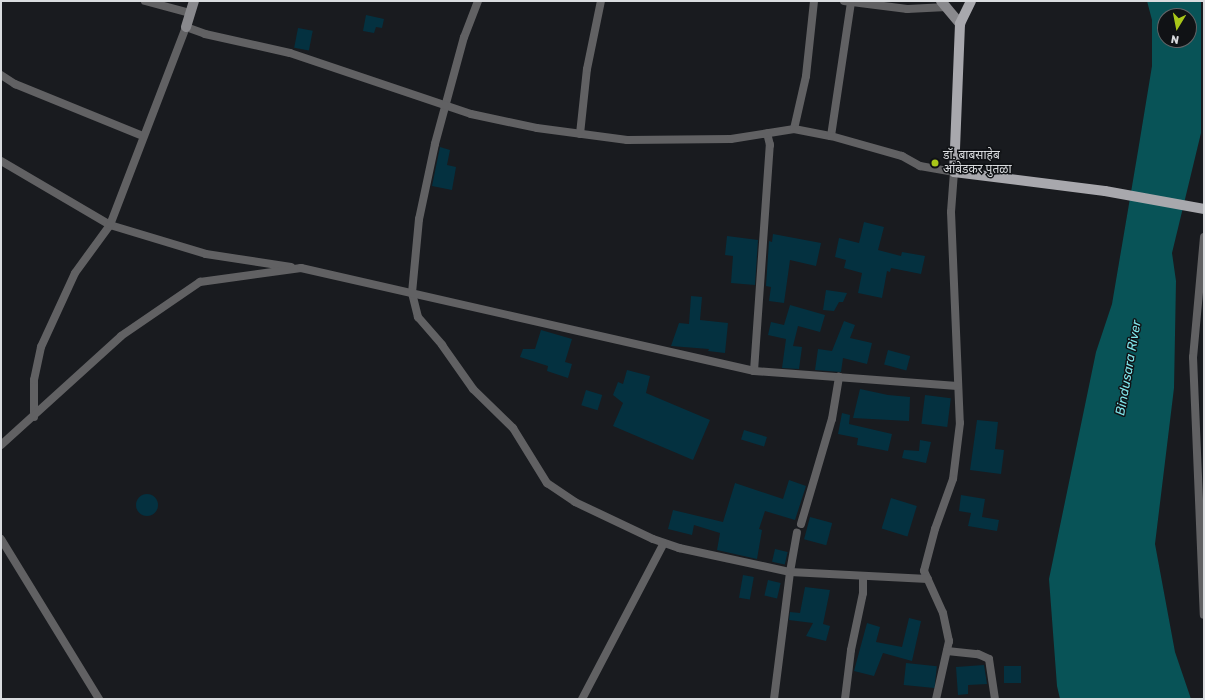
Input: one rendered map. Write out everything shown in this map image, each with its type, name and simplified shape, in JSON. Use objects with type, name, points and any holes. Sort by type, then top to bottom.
[{"type":"main road","points":[[972,1],[960,24],[954,172],[1105,191],[1204,209]]},
{"type":"street","points":[[145,1],[190,13]]},
{"type":"street","points":[[34,417],[34,380],[41,347],[75,273],[110,225],[186,27],[194,1]]},
{"type":"street","points":[[478,1],[464,36],[446,106],[434,144],[419,219],[412,293],[418,317],[442,345],[473,389],[513,428],[547,483],[575,502],[664,543],[790,572],[928,579]]},
{"type":"street","points":[[580,134],[587,69],[601,1]]},
{"type":"street","points":[[794,129],[806,76],[814,1]]},
{"type":"street","points":[[831,136],[848,1],[907,9],[944,4],[960,24]]},
{"type":"street","points":[[186,27],[205,34],[290,53],[446,106],[537,128],[627,140],[731,139],[794,129],[831,136],[902,156],[920,166],[954,172],[951,212],[957,386],[960,423],[953,480],[935,529],[924,571],[943,613],[949,641],[936,699]]},
{"type":"street","points":[[1,75],[15,84],[143,136]]},
{"type":"street","points":[[754,371],[770,145],[767,133]]},
{"type":"street","points":[[1,161],[110,225],[206,254],[301,268],[754,371],[957,386]]},
{"type":"street","points":[[1204,237],[1193,357],[1204,615]]},
{"type":"street","points":[[1,445],[34,417],[121,336],[200,282],[301,268]]},
{"type":"street","points":[[801,524],[832,419],[839,377]]},
{"type":"street","points":[[774,699],[790,572],[797,534]]},
{"type":"street","points":[[1,539],[99,699]]},
{"type":"street","points":[[582,699],[664,543]]},
{"type":"street","points":[[845,699],[851,650],[863,593],[863,576]]},
{"type":"street","points":[[947,651],[978,654],[989,659],[995,699]]},
{"type":"water","name":"Bindusara River","points":[[1147,1],[1201,1],[1201,133],[1172,253],[1176,281],[1174,388],[1155,544],[1175,652],[1191,699],[1060,699],[1057,686],[1049,579],[1096,352],[1112,304],[1152,66],[1152,20]]},
{"type":"building","points":[[366,15],[384,19],[382,28],[376,27],[374,33],[363,31]]},
{"type":"building","points":[[298,28],[313,31],[309,50],[294,48]]},
{"type":"building","points":[[440,147],[450,150],[447,165],[456,167],[452,190],[432,186]]},
{"type":"building","points":[[864,222],[884,227],[878,250],[901,256],[902,252],[925,256],[921,274],[891,268],[890,272],[887,271],[882,298],[858,293],[862,273],[844,268],[846,260],[835,257],[839,238],[859,243]]},
{"type":"building","points":[[773,234],[821,243],[816,266],[790,260],[784,303],[769,301],[771,287],[766,286],[769,241],[772,242]]},
{"type":"building","points":[[727,236],[758,240],[755,285],[731,283],[733,256],[725,255]]},
{"type":"building","points":[[826,290],[847,293],[843,302],[839,302],[834,311],[823,310]]},
{"type":"building","points":[[691,296],[702,297],[700,320],[728,323],[725,353],[708,351],[709,349],[671,346],[679,323],[689,324]]},
{"type":"building","points":[[790,305],[825,315],[820,332],[798,326],[793,346],[802,347],[799,369],[782,368],[786,339],[768,335],[771,322],[784,325]]},
{"type":"building","points":[[844,321],[855,325],[850,338],[872,343],[867,364],[843,358],[841,372],[815,370],[818,349],[832,351]]},
{"type":"building","points":[[541,330],[572,339],[565,362],[572,364],[568,378],[547,371],[548,366],[520,357],[523,349],[535,349]]},
{"type":"building","points":[[888,350],[910,356],[906,370],[884,364]]},
{"type":"building","points":[[627,370],[650,376],[646,393],[710,420],[693,460],[613,426],[623,403],[613,395],[618,382],[623,384]]},
{"type":"building","points":[[860,389],[888,395],[910,397],[909,421],[853,418]]},
{"type":"building","points":[[586,390],[602,395],[598,410],[581,405]]},
{"type":"building","points":[[925,395],[951,398],[947,427],[921,424]]},
{"type":"building","points":[[842,413],[850,415],[849,424],[892,434],[888,451],[857,445],[858,438],[838,434]]},
{"type":"building","points":[[977,420],[998,422],[995,449],[1004,450],[1001,474],[970,470]]},
{"type":"building","points":[[744,430],[767,437],[764,447],[741,440]]},
{"type":"building","points":[[920,440],[931,442],[926,463],[902,458],[904,450],[919,451]]},
{"type":"building","points":[[789,480],[806,486],[795,520],[765,511],[759,529],[762,530],[757,559],[717,550],[720,533],[694,525],[692,535],[668,529],[673,510],[723,522],[735,483],[783,499]]},
{"type":"building","points":[[147,494],[155,497],[158,505],[155,513],[147,516],[139,513],[136,505],[139,497]]},
{"type":"building","points":[[961,495],[985,499],[982,517],[999,520],[997,531],[968,526],[971,513],[959,511]]},
{"type":"building","points":[[891,498],[917,506],[907,536],[882,529]]},
{"type":"building","points":[[810,517],[832,523],[826,545],[804,539]]},
{"type":"building","points":[[775,549],[788,552],[785,565],[772,562]]},
{"type":"building","points":[[743,575],[754,577],[750,600],[739,598]]},
{"type":"building","points":[[768,580],[781,583],[777,599],[764,596]]},
{"type":"building","points":[[805,587],[830,590],[823,624],[830,626],[826,641],[806,636],[813,623],[789,620],[790,612],[800,613]]},
{"type":"building","points":[[909,618],[921,621],[912,661],[883,653],[874,676],[854,671],[867,623],[880,627],[876,642],[902,647]]},
{"type":"building","points":[[906,663],[937,666],[935,688],[904,685]]},
{"type":"building","points":[[984,665],[987,684],[968,685],[968,694],[958,695],[956,667]]},
{"type":"building","points":[[1004,666],[1021,666],[1021,683],[1004,683]]},
{"type":"place","name":"डॉ. बाबसाहेब आंबेडकर पुतळा","points":[[935,163]]}]
